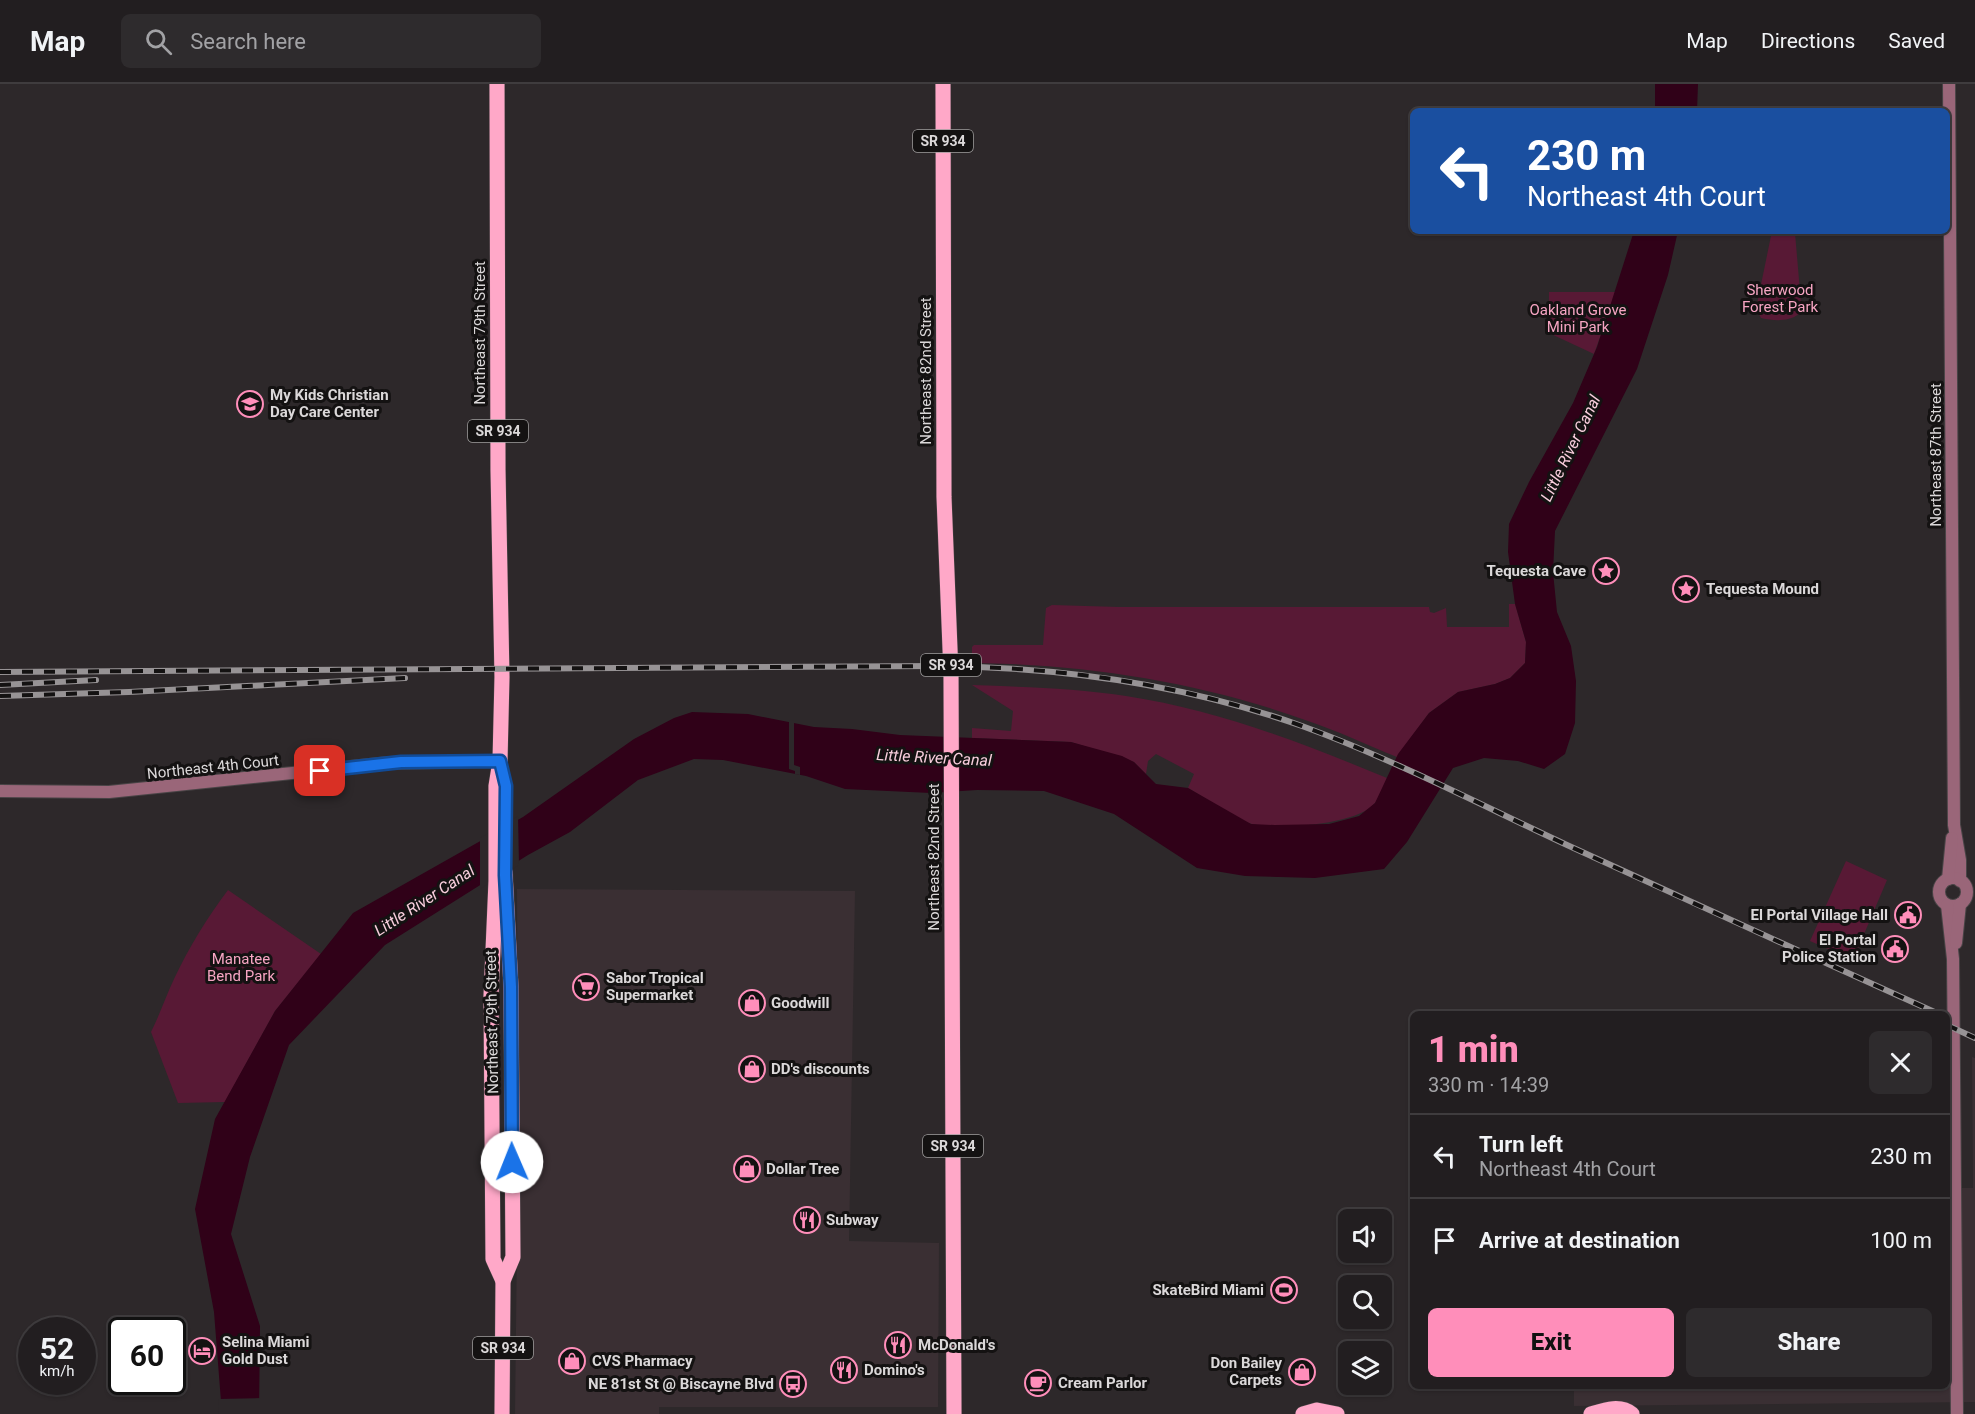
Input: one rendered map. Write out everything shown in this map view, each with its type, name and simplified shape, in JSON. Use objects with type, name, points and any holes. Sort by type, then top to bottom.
[{"type":"main road","name":"Northeast 79th Street","points":[[497,84],[498,470],[502,677],[500,761],[496,786],[500,825],[500,878],[491,996],[493,1259],[503,1281],[502,1414]]},
{"type":"main road","name":"Northeast 82nd Street","points":[[943,84],[944,497],[950,621],[951,733],[954,1414]]},
{"type":"main road","points":[[1591,1414],[1612,1408],[1627,1410],[1632,1414]]},
{"type":"main road","points":[[1303,1414],[1317,1410],[1337,1414]]},
{"type":"street","name":"Northeast 87th Street","points":[[1949,84],[1949,108]]},
{"type":"street","name":"Northeast 87th Street","points":[[1950,232],[1954,825],[1949,860],[1954,880]]},
{"type":"street","name":"Northeast 4th Court","points":[[0,791],[109,792],[388,763],[500,761]]},
{"type":"street","points":[[1953,959],[1960,904],[1966,894],[1965,886],[1954,880],[1943,883],[1939,890],[1940,897],[1947,905],[1953,959],[1957,1414]]},
{"type":"street","points":[[1947,905],[1960,904]]},
{"type":"shaded area","points":[[517,889],[855,891],[849,1241],[939,1243],[938,1407],[659,1407],[659,1414],[515,1414],[518,1156]]},
{"type":"shaded area","points":[[1972,1057],[1975,1058],[1975,1402],[1574,1406],[1574,1389],[1950,1389],[1950,1188],[1973,1188]]},
{"type":"green space","name":"Sherwood Forest Park","points":[[1771,234],[1795,234],[1801,303],[1799,314],[1786,320],[1776,320],[1761,318],[1756,309]]},
{"type":"green space","name":"Oakland Grove Mini Park","points":[[1549,292],[1616,292],[1594,354],[1549,333]]},
{"type":"green space","points":[[1509,604],[1515,604],[1526,642],[1525,663],[1510,678],[1495,684],[1458,692],[1429,713],[1397,757],[1267,707],[1184,686],[1057,667],[972,663],[974,645],[1043,645],[1046,608],[1052,605],[1429,607],[1430,612],[1434,613],[1446,608],[1447,627],[1509,627]]},
{"type":"green space","points":[[972,685],[1088,691],[1160,702],[1259,729],[1387,778],[1375,803],[1352,816],[1335,821],[1298,826],[1252,824],[1188,788],[1194,774],[1156,754],[1148,761],[1146,774],[1134,762],[1071,742],[972,738],[972,728],[1011,731],[1013,711]]},
{"type":"green space","points":[[1846,861],[1887,880],[1853,960],[1810,941]]},
{"type":"green space","name":"Manatee Bend Park","points":[[228,890],[321,954],[275,1011],[225,1102],[178,1103],[151,1032],[186,956]]},
{"type":"water","points":[[1655,84],[1698,84],[1697,108],[1655,108]]},
{"type":"water","name":"Little River Canal","points":[[1633,234],[1677,234],[1668,275],[1637,369],[1555,531],[1553,572],[1557,612],[1571,646],[1576,681],[1575,723],[1565,754],[1544,769],[1518,761],[1484,758],[1453,768],[1407,842],[1384,869],[1315,878],[1245,876],[1197,868],[1114,814],[1044,791],[977,790],[931,793],[845,789],[806,776],[723,760],[694,759],[638,780],[570,832],[528,855],[385,945],[289,1045],[250,1157],[231,1234],[260,1326],[259,1414],[222,1414],[214,1312],[195,1209],[215,1119],[275,1011],[353,913],[523,817],[634,739],[674,718],[692,712],[748,714],[814,727],[900,735],[1071,742],[1122,756],[1134,762],[1156,784],[1188,788],[1251,824],[1329,824],[1359,816],[1375,803],[1398,754],[1429,713],[1458,692],[1495,684],[1510,678],[1525,663],[1526,642],[1515,604],[1508,552],[1509,524],[1529,482],[1573,403],[1597,347]]},
{"type":"pier","points":[[789,720],[794,721],[794,765],[800,767],[800,775],[789,769]]},
{"type":"pier","points":[[518,816],[519,865],[480,889],[480,838]]},
{"type":"pier","points":[[262,1398],[262,1414],[219,1414],[218,1399]]},
{"type":"railway","points":[[0,672],[937,666],[1076,674],[1168,689],[1258,711],[1336,739],[1403,767],[1613,866],[1932,1011]]},
{"type":"railway","points":[[0,696],[405,678]]},
{"type":"railway","points":[[0,685],[96,680]]},
{"type":"railway","points":[[1950,1026],[1975,1038]]},
{"type":"place","name":"My Kids Christian Day Care Center","points":[[250,404]]},
{"type":"place","name":"Tequesta Cave","points":[[1606,571]]},
{"type":"place","name":"Tequesta Mound","points":[[1686,589]]},
{"type":"place","name":"El Portal Village Hall","points":[[1908,915]]},
{"type":"place","name":"El Portal Police Station","points":[[1895,949]]},
{"type":"place","name":"Sabor Tropical Supermarket","points":[[586,987]]},
{"type":"place","name":"Goodwill","points":[[752,1003]]},
{"type":"place","name":"DD's discounts","points":[[752,1069]]},
{"type":"place","name":"Dollar Tree","points":[[747,1169]]},
{"type":"place","name":"Subway","points":[[807,1220]]},
{"type":"place","name":"SkateBird Miami","points":[[1284,1290]]},
{"type":"place","name":"McDonald's","points":[[898,1345]]},
{"type":"place","name":"Selina Miami Gold Dust","points":[[202,1351]]},
{"type":"place","name":"CVS Pharmacy","points":[[572,1361]]},
{"type":"place","name":"Domino's","points":[[844,1370]]},
{"type":"place","name":"Don Bailey Carpets","points":[[1302,1372]]},
{"type":"place","name":"Cream Parlor","points":[[1038,1383]]},
{"type":"place","name":"NE 81st St @ Biscayne Blvd","points":[[793,1384]]},
{"type":"route","points":[[320,771],[401,762],[500,761],[506,786],[505,875],[511,987],[512,1162]]}]
